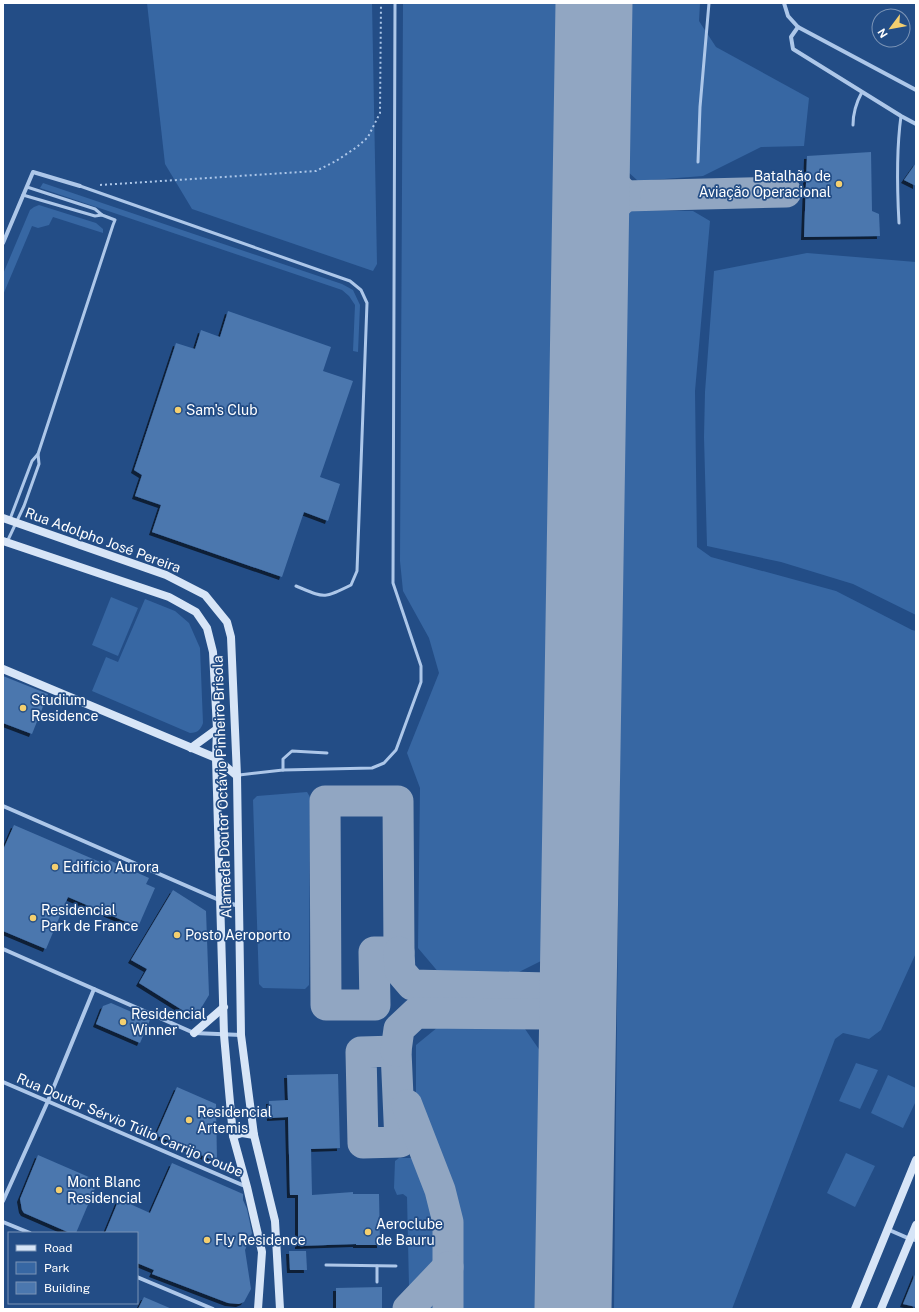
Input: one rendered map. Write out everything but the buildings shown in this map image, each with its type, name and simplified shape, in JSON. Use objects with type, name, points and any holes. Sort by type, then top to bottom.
[{"type":"street","points":[[784,3],[788,16],[798,27],[916,90]]},
{"type":"street","points":[[798,27],[791,37],[793,49],[916,124]]},
{"type":"street","points":[[3,243],[33,172],[80,186]]},
{"type":"street","name":"Rua Adolpho José Pereira","points":[[10,520],[166,575],[205,595],[227,622]]},
{"type":"street","name":"Alameda Doutor Octávio Pinheiro Brisola","points":[[5,541],[169,597],[196,612],[206,628],[214,652],[217,729],[216,758],[219,900],[224,1035],[233,1136],[247,1187],[262,1252],[258,1309]]},
{"type":"street","name":"Alameda Doutor Octávio Pinheiro Brisola","points":[[227,622],[231,637],[237,776],[241,1035],[254,1135],[275,1221],[280,1309]]},
{"type":"street","points":[[3,669],[216,758],[237,776]]},
{"type":"street","points":[[191,748],[217,729]]},
{"type":"street","points":[[3,806],[219,900],[239,906]]},
{"type":"street","points":[[3,949],[194,1033],[241,1035]]},
{"type":"street","points":[[3,1201],[48,1101],[94,988]]},
{"type":"street","points":[[194,1033],[224,1007]]},
{"type":"street","name":"Rua Doutor Sérvio Túlio Carrijo Coube","points":[[3,1082],[247,1187]]},
{"type":"street","points":[[233,1136],[242,1133],[254,1135]]},
{"type":"street","points":[[855,1309],[916,1160]]},
{"type":"street","points":[[3,1222],[28,1232]]},
{"type":"street","points":[[881,1309],[913,1240],[916,1225]]},
{"type":"street","points":[[887,1229],[913,1240]]},
{"type":"street","points":[[138,1277],[213,1309]]},
{"type":"lane","points":[[237,776],[283,770],[372,768],[384,763],[396,750],[421,682],[421,666],[393,583],[395,3]]},
{"type":"lane","points":[[698,162],[700,107],[709,3]]},
{"type":"lane","points":[[853,125],[853,113],[862,92]]},
{"type":"lane","points":[[899,223],[897,179],[898,135],[901,116]]},
{"type":"lane","points":[[80,186],[350,281],[361,290],[367,303],[357,571],[351,585],[330,595],[320,596],[296,586]]},
{"type":"lane","points":[[5,541],[10,520],[32,461],[38,454],[115,220],[102,215],[95,210],[27,187]]},
{"type":"lane","points":[[23,195],[95,216],[102,215]]},
{"type":"lane","points":[[10,520],[39,464],[38,454]]},
{"type":"lane","points":[[283,770],[283,759],[292,751],[327,753]]},
{"type":"lane","points":[[326,1265],[396,1266]]},
{"type":"lane","points":[[377,1266],[377,1282]]},
{"type":"path","points":[[80,186],[316,171],[336,161],[357,147],[368,136],[380,113],[381,3]]},
{"type":"green space","points":[[147,3],[372,3],[377,264],[373,271],[192,209],[165,164]]},
{"type":"green space","points":[[403,3],[558,3],[552,942],[541,961],[513,975],[440,974],[418,948],[420,788],[407,753],[439,673],[429,638],[403,591],[400,561]]},
{"type":"green space","points":[[630,3],[700,3],[699,21],[716,47],[809,98],[804,146],[761,147],[703,176],[638,181],[626,170]]},
{"type":"green space","points":[[43,183],[342,284],[353,290],[360,305],[358,352],[353,351],[355,305],[349,296],[342,290],[40,188]]},
{"type":"green space","points":[[39,205],[96,223],[103,229],[103,233],[53,217],[49,225],[38,228],[32,226],[3,295],[3,274],[30,210]]},
{"type":"green space","points":[[632,210],[693,211],[710,221],[695,391],[697,547],[711,557],[836,591],[916,631],[916,953],[881,1030],[869,1039],[843,1033],[835,1039],[732,1309],[614,1309],[625,214]]},
{"type":"green space","points":[[807,253],[916,262],[916,615],[853,584],[781,562],[707,546],[704,437],[705,392],[714,271]]},
{"type":"green space","points":[[111,597],[138,608],[118,656],[92,645]]},
{"type":"green space","points":[[145,599],[175,611],[189,623],[200,648],[203,723],[200,729],[195,732],[190,733],[92,691],[106,657],[118,662]]},
{"type":"green space","points":[[307,792],[310,797],[309,985],[305,989],[263,988],[259,984],[253,800],[257,796]]},
{"type":"green space","points":[[438,1027],[525,1029],[545,1058],[542,1309],[455,1309],[457,1215],[416,1103],[416,1045]]},
{"type":"green space","points":[[856,1063],[878,1070],[860,1109],[839,1101]]},
{"type":"green space","points":[[888,1075],[916,1088],[916,1101],[903,1128],[871,1113]]},
{"type":"green space","points":[[846,1153],[875,1166],[855,1207],[827,1193]]},
{"type":"green space","points":[[399,1158],[418,1158],[422,1162],[435,1193],[441,1215],[443,1258],[441,1264],[416,1292],[411,1290],[409,1286],[407,1197],[403,1194],[397,1195],[394,1188],[395,1161]]},
{"type":"green space","points":[[441,1287],[444,1289],[443,1309],[417,1309]]},
{"type":"taxiway","points":[[591,229],[625,196],[592,160]]},
{"type":"taxiway","points":[[625,196],[786,192]]},
{"type":"taxiway","points":[[325,801],[398,801],[399,952],[374,952],[375,1005],[326,1005],[325,801]]},
{"type":"taxiway","points":[[399,952],[400,971],[412,985],[548,988],[580,959]]},
{"type":"taxiway","points":[[396,1051],[399,1029],[416,1013],[548,1014],[577,1052]]},
{"type":"taxiway","points":[[396,1051],[400,1142],[363,1143],[361,1052],[396,1051]]},
{"type":"taxiway","points":[[407,1105],[440,1190],[448,1222],[448,1309]]},
{"type":"taxiway","points":[[408,1309],[448,1267]]},
{"type":"runway","points":[[573,1309],[594,3]]},
{"type":"place","name":"Batalhão de Aviação Operacional","points":[[839,184]]},
{"type":"place","name":"Sam's Club","points":[[178,410]]},
{"type":"place","name":"Studium Residence","points":[[23,708]]},
{"type":"place","name":"Edifício Aurora","points":[[55,867]]},
{"type":"place","name":"Residencial Park de France","points":[[33,918]]},
{"type":"place","name":"Posto Aeroporto","points":[[177,935]]},
{"type":"place","name":"Residencial Winner","points":[[123,1022]]},
{"type":"place","name":"Residencial Artemis","points":[[189,1120]]},
{"type":"place","name":"Mont Blanc Residencial","points":[[59,1190]]},
{"type":"place","name":"Aeroclube de Bauru","points":[[368,1232]]},
{"type":"place","name":"Fly Residence","points":[[207,1240]]}]
